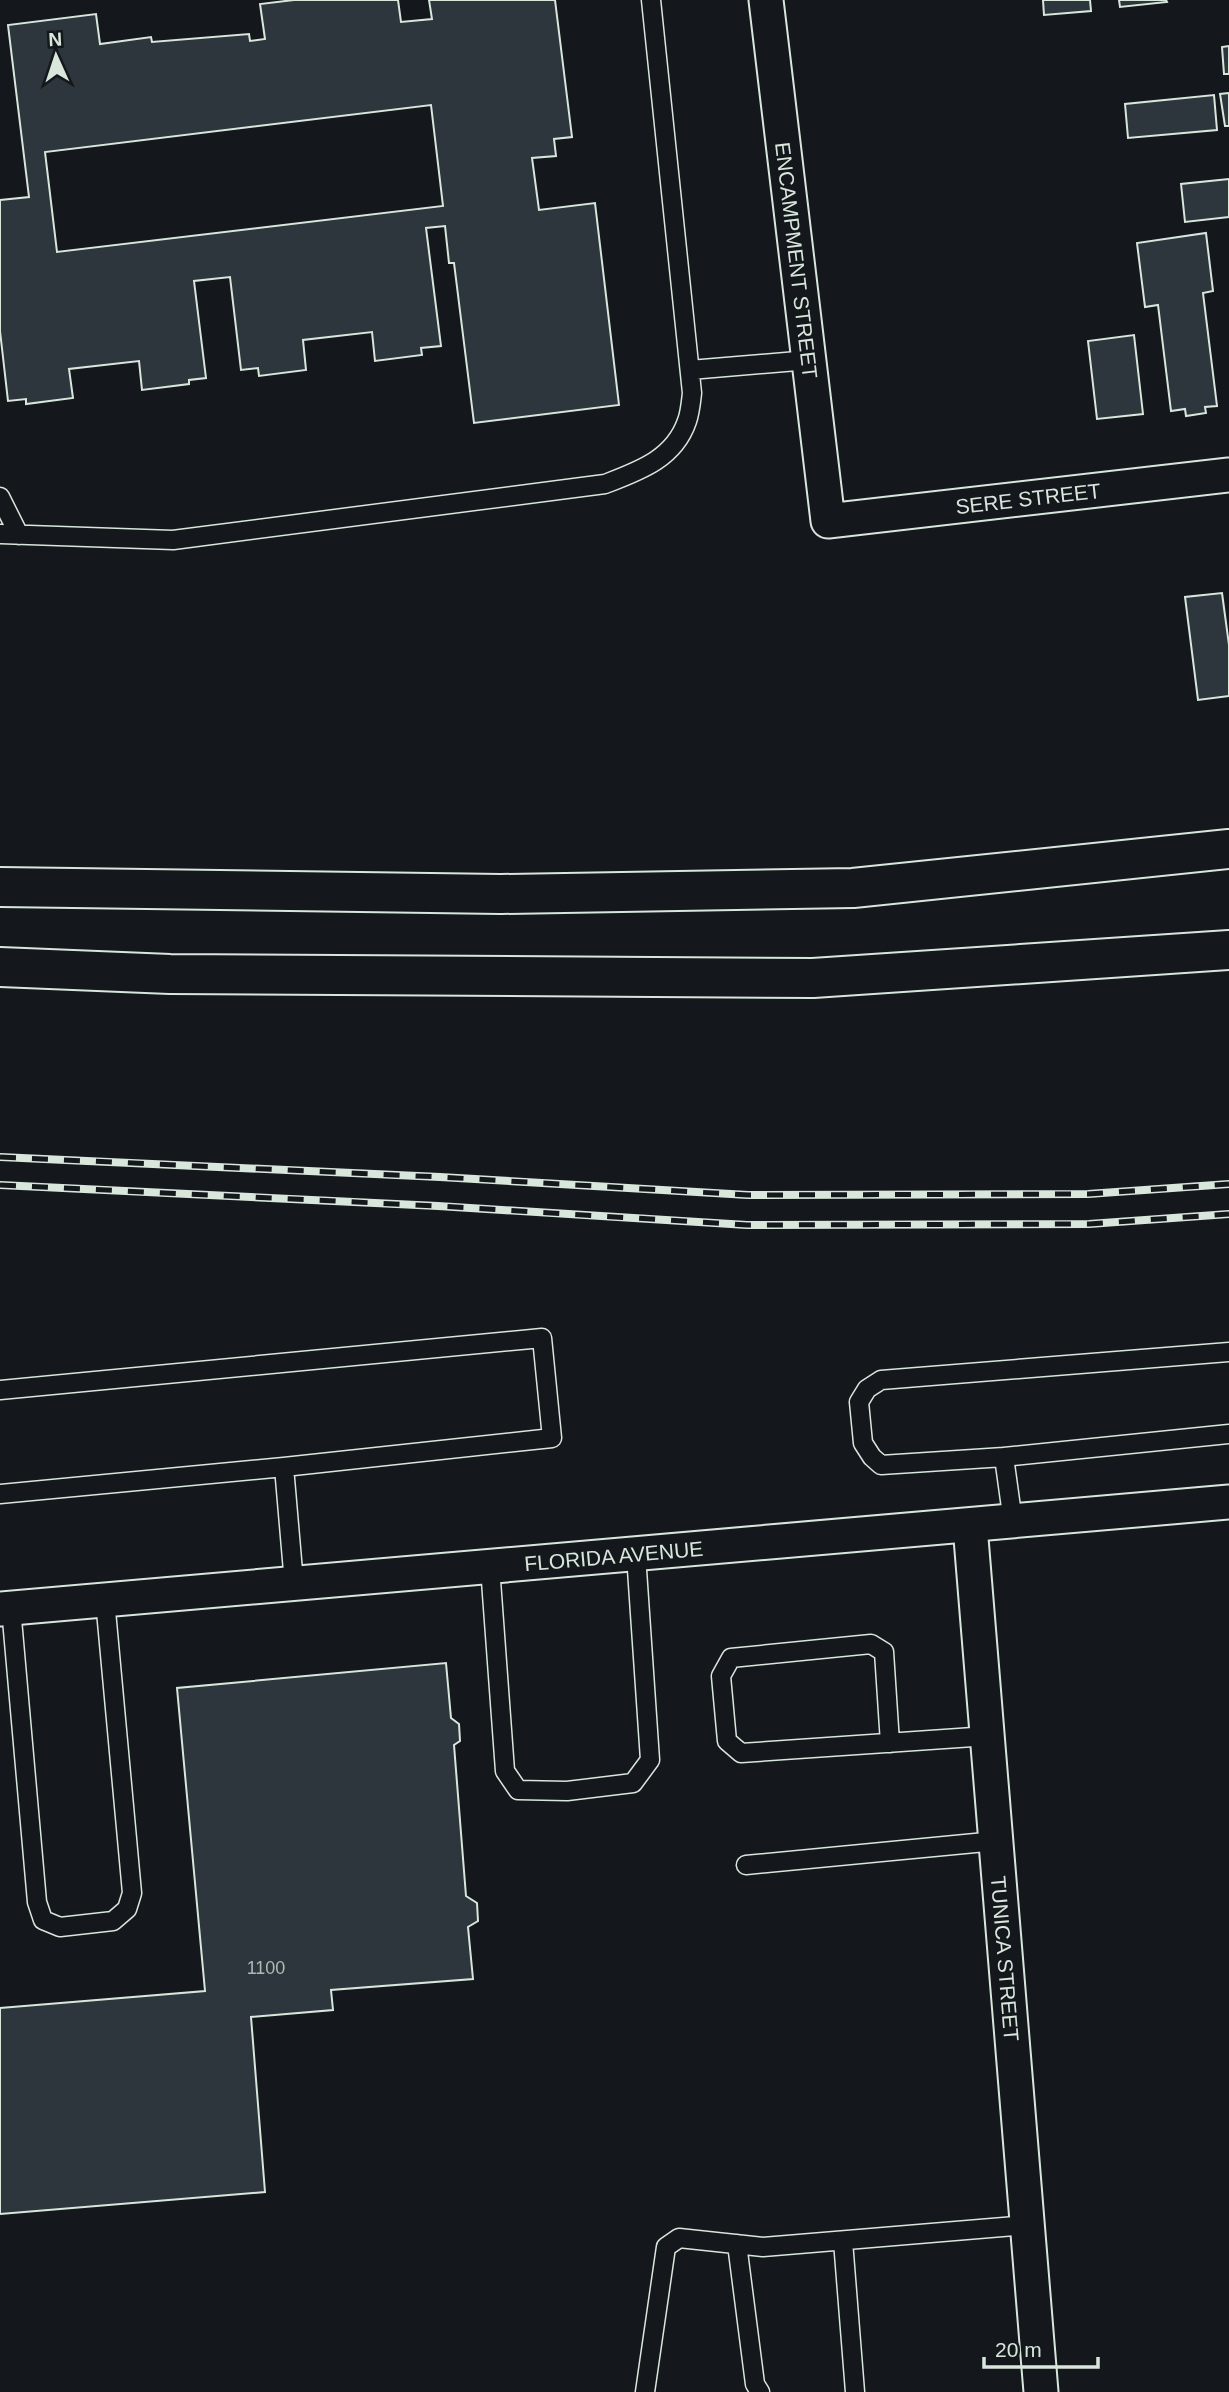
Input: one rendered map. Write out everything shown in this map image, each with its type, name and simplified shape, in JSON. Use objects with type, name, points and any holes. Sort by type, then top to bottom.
[{"type":"highway","points":[[0,887],[500,894],[853,888],[1229,849]]},
{"type":"highway","points":[[0,967],[170,974],[813,978],[1229,950]]},
{"type":"street","name":"ENCAMPMENT STREET","points":[[766,0],[828,521]]},
{"type":"street","name":"SERE STREET","points":[[828,521],[1229,475]]},
{"type":"street","name":"FLORIDA AVENUE","points":[[5,1609],[1229,1502]]},
{"type":"street","name":"TUNICA STREET","points":[[970,1526],[1041,2392]]},
{"type":"lane","points":[[0,534],[173,540],[605,484],[645,468],[671,451],[687,422],[692,393],[651,0]]},
{"type":"lane","points":[[690,370],[809,360]]},
{"type":"lane","points":[[0,497],[19,535]]},
{"type":"lane","points":[[0,1390],[542,1338],[552,1438],[0,1494]]},
{"type":"lane","points":[[1229,1352],[881,1380],[867,1389],[859,1402],[863,1443],[881,1465],[1004,1457],[1229,1434]]},
{"type":"lane","points":[[1004,1457],[1013,1522]]},
{"type":"lane","points":[[284,1467],[295,1583]]},
{"type":"lane","points":[[490,1567],[505,1771],[518,1790],[567,1791],[633,1783],[650,1760],[636,1555]]},
{"type":"lane","points":[[5,1609],[37,1902],[44,1920],[60,1927],[113,1921],[127,1909],[132,1893],[105,1600]]},
{"type":"lane","points":[[891,1743],[884,1652],[871,1644],[731,1658],[721,1676],[727,1741],[741,1753],[891,1743],[988,1736]]},
{"type":"lane","points":[[746,1865],[996,1841]]},
{"type":"lane","points":[[645,2392],[666,2247],[679,2238],[763,2247],[1028,2225]]},
{"type":"lane","points":[[843,2241],[855,2392]]},
{"type":"lane","points":[[737,2244],[755,2384],[760,2392]]},
{"type":"building","points":[[294,0],[398,0],[401,22],[432,19],[429,0],[555,0],[572,137],[554,139],[556,156],[532,158],[539,210],[595,203],[619,405],[474,423],[454,263],[449,263],[445,226],[426,228],[441,346],[421,348],[422,355],[375,361],[372,332],[303,340],[306,370],[259,376],[258,368],[241,370],[230,277],[194,281],[206,378],[189,380],[189,384],[142,390],[139,361],[69,369],[73,398],[26,404],[26,399],[8,401],[0,331],[0,200],[29,197],[8,25],[96,14],[100,44],[151,37],[152,42],[249,34],[250,41],[265,39],[260,4]],"holes":[[[431,105],[443,206],[57,252],[45,152]]]},
{"type":"building","points":[[1043,0],[1090,0],[1091,11],[1044,15]]},
{"type":"building","points":[[1119,0],[1166,0],[1167,2],[1120,7]]},
{"type":"building","points":[[1229,46],[1229,74],[1224,74],[1222,47]]},
{"type":"building","points":[[1229,93],[1229,126],[1225,126],[1220,94]]},
{"type":"building","points":[[1214,95],[1217,130],[1128,138],[1125,104]]},
{"type":"building","points":[[1229,179],[1229,217],[1185,222],[1181,184]]},
{"type":"building","points":[[1206,233],[1213,291],[1203,293],[1217,406],[1205,407],[1206,413],[1186,416],[1185,409],[1171,411],[1158,305],[1145,307],[1137,243]]},
{"type":"building","points":[[1134,335],[1143,414],[1097,419],[1088,341]]},
{"type":"building","points":[[1222,593],[1229,645],[1229,696],[1198,700],[1185,597]]},
{"type":"building","points":[[446,1663],[451,1718],[459,1724],[460,1741],[454,1745],[466,1896],[477,1903],[478,1921],[468,1927],[473,1979],[331,1990],[333,2010],[251,2017],[265,2192],[0,2214],[0,2008],[205,1991],[177,1688]]},
{"type":"railway","points":[[0,1157],[440,1177],[748,1195],[1088,1194],[1229,1184]]},
{"type":"railway","points":[[0,1185],[438,1206],[747,1225],[1089,1224],[1229,1214]]}]
